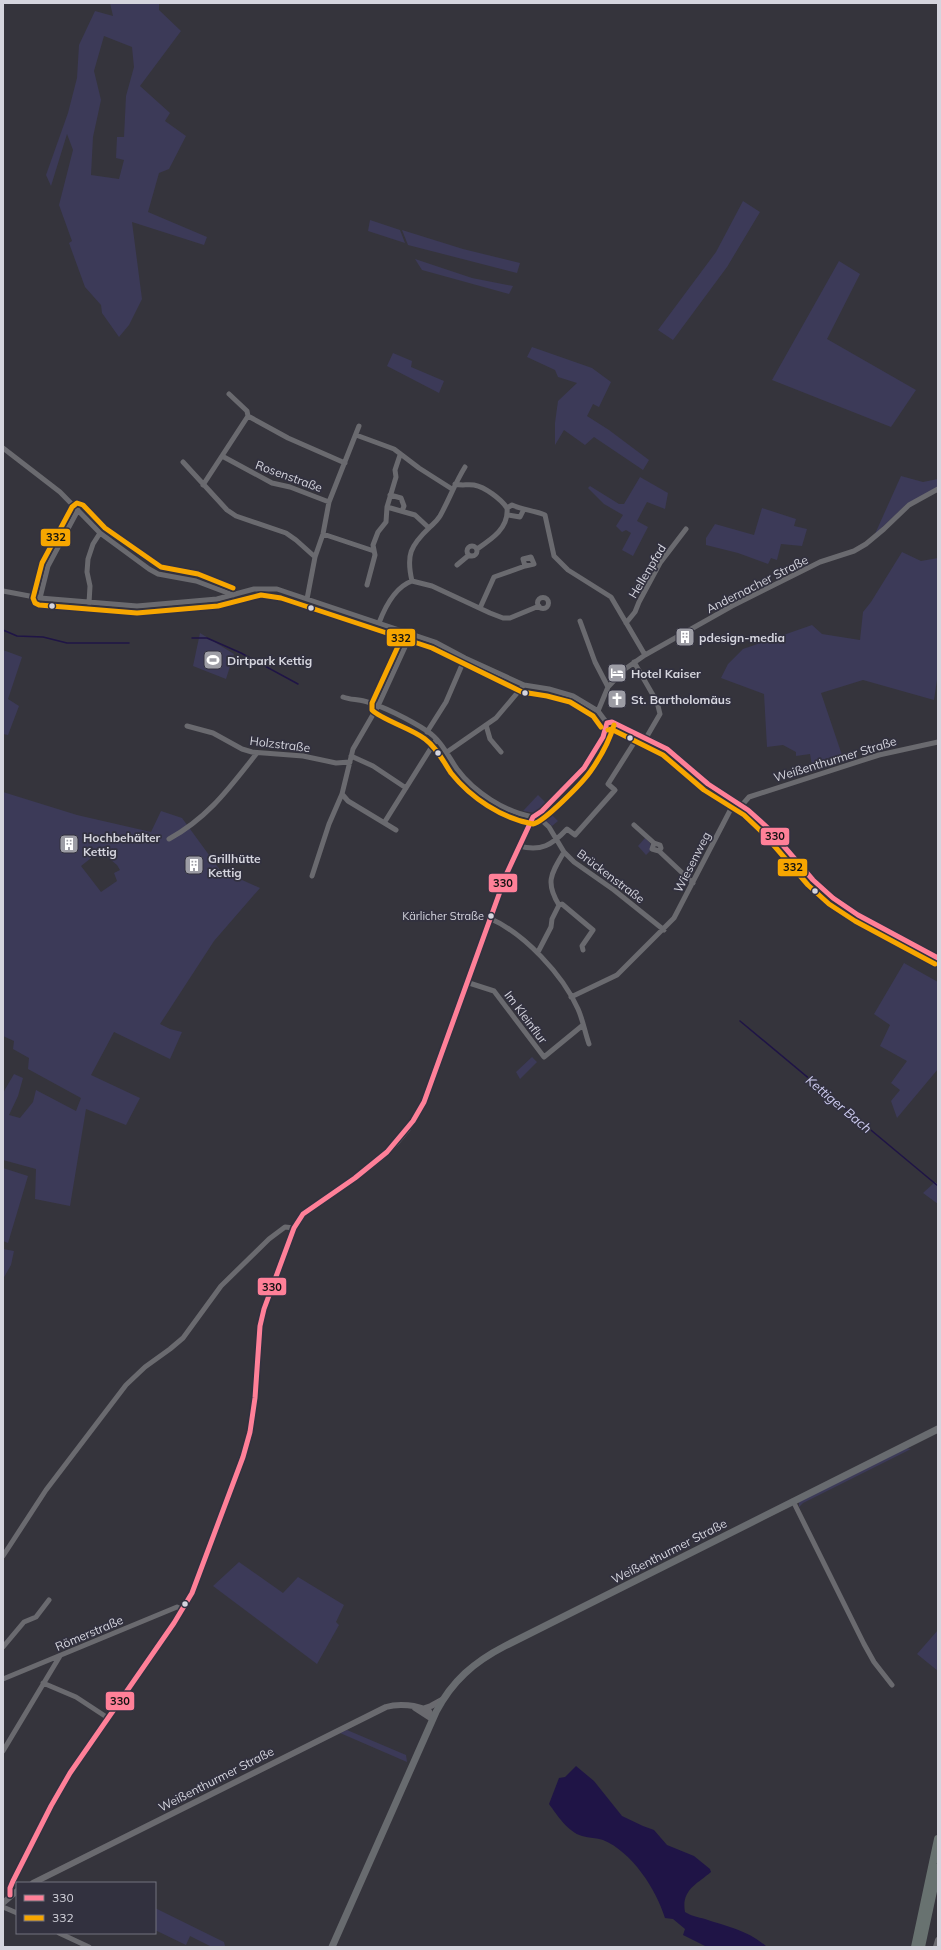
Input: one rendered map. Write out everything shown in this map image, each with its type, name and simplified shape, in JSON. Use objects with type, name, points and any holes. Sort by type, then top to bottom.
[{"type":"highway","points":[[915,1947],[938,1839]]},
{"type":"highway","points":[[921,1947],[938,1868]]},
{"type":"main road","name":"Weißenthurmer Straße","points":[[432,1719],[442,1700],[458,1678],[490,1654],[938,1429]]},
{"type":"main road","points":[[332,1947],[432,1719]]},
{"type":"street","points":[[229,394],[247,411],[248,416],[288,438],[345,463]]},
{"type":"street","points":[[203,485],[248,416]]},
{"type":"street","points":[[307,599],[315,556],[323,534],[329,502],[359,426]]},
{"type":"street","points":[[356,435],[394,449],[400,455],[452,489]]},
{"type":"street","points":[[3,448],[60,492],[100,533],[158,574],[196,581],[233,595]]},
{"type":"street","points":[[367,585],[375,555],[373,545],[378,532],[386,522],[387,507],[396,477],[395,470],[400,455]]},
{"type":"street","name":"Rosenstraße","points":[[222,456],[272,484],[290,487],[329,502]]},
{"type":"street","points":[[183,462],[223,507],[231,513],[286,533],[315,556]]},
{"type":"street","points":[[412,581],[409,562],[410,552],[413,545],[440,517],[452,489],[465,467]]},
{"type":"street","points":[[455,484],[462,486],[473,485],[501,499],[507,508],[508,515],[500,531],[477,549],[475,555],[469,555],[457,565]]},
{"type":"street","name":"Andernacher Straße","points":[[598,710],[608,687],[625,669],[644,655],[732,606],[814,565],[854,551],[866,544],[884,529],[909,505],[938,489]]},
{"type":"street","points":[[390,495],[401,498],[404,506],[402,511]]},
{"type":"street","points":[[507,508],[512,505],[523,511],[530,509],[545,515],[554,556],[568,570],[611,597],[644,655]]},
{"type":"street","points":[[387,507],[418,517],[429,528]]},
{"type":"street","points":[[40,598],[48,566],[78,510]]},
{"type":"street","points":[[508,515],[520,517],[523,511]]},
{"type":"street","name":"Hellenpfad","points":[[626,623],[635,612],[660,563],[686,529]]},
{"type":"street","points":[[88,603],[90,586],[87,572],[88,559],[93,544],[100,533]]},
{"type":"street","points":[[323,534],[374,551]]},
{"type":"street","points":[[480,608],[494,577],[525,566]]},
{"type":"street","points":[[381,624],[388,604],[405,584],[412,581],[432,586],[490,613],[510,618],[539,606]]},
{"type":"street","points":[[3,591],[40,598],[137,606],[217,599],[254,589],[269,588],[283,591],[435,642],[465,658],[524,685],[573,696],[598,710],[607,723]]},
{"type":"street","points":[[580,621],[595,662],[608,687]]},
{"type":"street","points":[[312,876],[342,794],[353,749],[378,706],[411,634]]},
{"type":"street","points":[[428,732],[446,702],[465,658]]},
{"type":"street","points":[[634,662],[657,702],[660,714],[646,738]]},
{"type":"street","points":[[447,752],[496,718],[524,685]]},
{"type":"street","points":[[343,697],[364,701],[378,706],[428,732],[447,752],[458,769],[473,786],[506,807],[535,816]]},
{"type":"street","points":[[607,723],[612,722],[646,738],[673,754],[708,784],[735,800],[761,820],[808,875],[831,897],[873,924],[911,942],[938,958]]},
{"type":"street","points":[[10,1895],[10,1888],[51,1806],[108,1718],[183,1610],[192,1593],[243,1457],[250,1432],[262,1320],[269,1293],[294,1228],[303,1214],[373,1164],[402,1138],[415,1119],[424,1102],[466,982],[519,846],[535,816],[570,784],[584,768],[597,748],[607,723]]},
{"type":"street","points":[[486,725],[490,739],[501,752]]},
{"type":"street","name":"Holzstraße","points":[[187,726],[214,733],[242,749],[257,753],[303,756],[336,764],[350,762]]},
{"type":"street","points":[[519,846],[530,849],[540,848],[558,839],[568,829],[575,835],[615,790],[608,784],[639,736]]},
{"type":"street","points":[[384,822],[436,740]]},
{"type":"street","name":"Weißenthurmer Straße","points":[[742,805],[749,797],[879,754],[938,742]]},
{"type":"street","points":[[169,839],[190,827],[213,807],[257,753]]},
{"type":"street","points":[[351,756],[373,766],[406,788]]},
{"type":"street","points":[[342,794],[348,801],[396,830]]},
{"type":"street","name":"Wiesenweg","points":[[571,997],[617,975],[664,930],[674,918],[735,800]]},
{"type":"street","name":"Brückenstraße","points":[[535,816],[549,826],[558,839],[564,852],[574,862],[614,890],[664,930]]},
{"type":"street","points":[[634,825],[654,843],[652,849],[659,851],[693,883]]},
{"type":"street","points":[[559,905],[552,893],[550,882],[552,873],[564,852]]},
{"type":"street","points":[[559,905],[566,906],[593,930],[582,946],[583,950]]},
{"type":"street","points":[[538,952],[551,926],[552,919],[559,905]]},
{"type":"street","points":[[490,918],[499,922],[538,952],[547,961],[578,1009],[589,1044]]},
{"type":"street","name":"Im Kleinflur","points":[[466,982],[494,991],[544,1057],[583,1025]]},
{"type":"street","points":[[3,1556],[46,1490],[126,1385],[145,1367],[183,1338],[221,1286],[269,1239],[285,1227],[294,1228]]},
{"type":"street","points":[[793,1501],[864,1644],[874,1662],[892,1685]]},
{"type":"street","points":[[3,1647],[24,1622],[36,1617],[49,1600]]},
{"type":"street","name":"Römerstraße","points":[[3,1679],[177,1607],[183,1610]]},
{"type":"street","points":[[3,1751],[60,1656]]},
{"type":"street","points":[[43,1683],[76,1697],[108,1718]]},
{"type":"street","points":[[422,1708],[431,1706],[442,1700]]},
{"type":"street","name":"Weißenthurmer Straße","points":[[35,1882],[377,1711],[394,1705],[422,1708]]},
{"type":"street","name":"Weißenthurmer Straße","points":[[412,1707],[432,1719]]},
{"type":"street","points":[[422,1708],[429,1712],[432,1719]]},
{"type":"street","points":[[3,1903],[10,1895],[16,1892]]},
{"type":"street","points":[[3,1907],[16,1913]]},
{"type":"street","points":[[61,1934],[89,1947]]},
{"type":"street","points":[[936,1947],[938,1940]]},
{"type":"shaded area","points":[[110,3],[159,3],[159,10],[181,31],[140,86],[170,113],[165,121],[186,136],[169,169],[159,173],[148,212],[207,237],[204,245],[132,222],[142,299],[129,325],[119,337],[102,313],[101,305],[85,287],[69,243],[72,241],[59,205],[73,150],[67,134],[51,186],[46,175],[68,113],[77,78],[79,45],[95,11],[113,16]],"holes":[[[104,36],[132,47],[134,67],[126,96],[124,137],[117,137],[116,158],[124,160],[119,179],[91,175],[93,137],[101,100],[94,71]]]},
{"type":"shaded area","points":[[743,201],[760,212],[727,267],[673,340],[658,330],[716,252]]},
{"type":"shaded area","points":[[370,220],[400,230],[405,243],[368,231]]},
{"type":"shaded area","points":[[402,230],[463,249],[520,263],[517,273],[408,245]]},
{"type":"shaded area","points":[[415,259],[472,278],[513,286],[509,294],[422,270]]},
{"type":"shaded area","points":[[839,261],[860,274],[827,339],[916,390],[891,427],[772,380]]},
{"type":"shaded area","points":[[532,347],[592,368],[611,382],[599,407],[593,404],[587,416],[609,430],[649,460],[643,470],[594,437],[585,445],[564,430],[555,445],[555,423],[558,401],[577,383],[558,377],[555,370],[527,357]]},
{"type":"shaded area","points":[[393,353],[412,361],[411,367],[444,381],[439,393],[387,366]]},
{"type":"shaded area","points":[[901,476],[923,482],[938,479],[938,487],[907,504],[875,534]]},
{"type":"shaded area","points":[[640,477],[668,493],[665,509],[647,502],[637,521],[648,527],[633,556],[622,550],[631,533],[626,530],[622,532],[616,526],[623,515],[604,504],[588,488],[590,486],[619,504],[624,504]]},
{"type":"shaded area","points":[[762,508],[796,519],[794,526],[807,529],[802,546],[781,544],[777,560],[771,558],[768,564],[738,553],[706,545],[706,538],[715,524],[754,535]]},
{"type":"shaded area","points":[[902,552],[921,561],[938,558],[938,673],[934,700],[863,680],[821,693],[844,761],[813,771],[810,754],[796,756],[796,752],[783,745],[767,747],[764,694],[721,678],[728,664],[743,649],[812,625],[822,634],[860,640],[863,612],[871,602]]},
{"type":"shaded area","name":"Dirtpark Kettig","points":[[200,633],[234,654],[226,679],[193,666]]},
{"type":"shaded area","points":[[3,650],[22,657],[8,699],[19,706],[8,735],[3,734]]},
{"type":"shaded area","points":[[3,792],[77,815],[151,832],[161,811],[182,818],[220,870],[260,888],[214,941],[160,1024],[170,1029],[182,1032],[170,1059],[114,1032],[91,1075],[140,1098],[126,1125],[86,1109],[70,1206],[35,1199],[36,1169],[3,1160],[3,1093],[14,1074],[23,1078],[18,1096],[9,1115],[20,1118],[33,1102],[36,1090],[76,1111],[81,1098],[28,1069],[29,1058],[13,1049],[14,1041],[3,1036]],"holes":[[[100,851],[117,865],[120,870],[114,873],[117,881],[101,892],[81,866]]]},
{"type":"shaded area","points":[[538,795],[546,803],[535,813],[523,811]]},
{"type":"shaded area","points":[[547,810],[558,821],[552,826],[543,818],[543,815]]},
{"type":"shaded area","points":[[645,838],[650,843],[651,850],[646,855],[638,846]]},
{"type":"shaded area","points":[[904,963],[938,982],[938,1069],[897,1118],[891,1101],[900,1090],[891,1083],[907,1061],[880,1046],[890,1025],[874,1014]]},
{"type":"shaded area","points":[[532,1057],[537,1062],[520,1079],[516,1072]]},
{"type":"shaded area","points":[[3,1168],[28,1176],[8,1243],[3,1241]]},
{"type":"shaded area","points":[[935,1182],[938,1184],[938,1204],[923,1193]]},
{"type":"shaded area","points":[[3,1249],[14,1251],[11,1265],[3,1279]]},
{"type":"shaded area","points":[[906,1448],[911,1449],[803,1503],[799,1507],[799,1501]]},
{"type":"shaded area","points":[[239,1562],[283,1593],[298,1577],[344,1605],[336,1622],[339,1625],[317,1664],[213,1586]]},
{"type":"shaded area","points":[[938,1630],[938,1671],[917,1654]]},
{"type":"shaded area","points":[[347,1730],[406,1755],[407,1762],[340,1733]]},
{"type":"shaded area","points":[[576,1766],[594,1781],[622,1816],[654,1830],[667,1845],[694,1856],[710,1869],[711,1872],[691,1888],[685,1898],[685,1912],[745,1933],[760,1941],[767,1947],[707,1947],[683,1935],[685,1929],[673,1919],[665,1918],[656,1895],[642,1873],[624,1853],[603,1840],[582,1836],[572,1831],[559,1818],[549,1804],[559,1778],[565,1777]]},
{"type":"shaded area","points":[[156,1908],[224,1942],[225,1946],[229,1947],[212,1947],[190,1936],[186,1945],[156,1930]]},
{"type":"waterway","name":"Kettiger Bach","points":[[3,630],[17,636],[43,637],[67,643],[129,643]]},
{"type":"waterway","name":"Kettiger Bach","points":[[192,638],[207,638],[241,653],[298,684]]},
{"type":"waterway","name":"Kettiger Bach","points":[[740,1021],[938,1186]]},
{"type":"transit line","name":"332","points":[[233,588],[198,574],[161,567],[105,528],[83,505],[77,503],[72,507],[42,563],[33,598],[35,603],[39,605],[137,613],[218,606],[261,595],[281,598],[432,648],[522,692],[570,702],[593,716],[601,727]]},
{"type":"transit line","name":"332","points":[[405,631],[372,703],[372,710],[425,739],[459,782],[477,799],[498,812],[533,824],[545,817],[554,810],[590,772],[604,750],[614,725]]},
{"type":"transit line","name":"330","points":[[607,723],[612,722],[667,749],[708,784],[748,810],[769,829],[813,880],[833,898],[858,915],[938,958]]},
{"type":"transit line","name":"330","points":[[10,1895],[10,1888],[13,1881],[51,1806],[70,1773],[174,1623],[192,1593],[243,1457],[250,1432],[255,1398],[260,1326],[264,1309],[294,1228],[303,1214],[355,1178],[387,1152],[413,1121],[424,1102],[506,875],[533,817],[542,811],[584,768],[603,737],[607,723]]},
{"type":"transit line","name":"332","points":[[608,730],[611,729],[663,755],[704,790],[744,815],[764,834],[808,885],[829,904],[855,921],[935,964]]},
{"type":"place","name":"pdesign-media","points":[[685,637]]},
{"type":"place","name":"Dirtpark Kettig","points":[[213,660]]},
{"type":"place","name":"Hotel Kaiser","points":[[617,673]]},
{"type":"place","name":"St. Bartholomäus","points":[[617,699]]},
{"type":"place","name":"Hochbehälter Kettig","points":[[69,844]]},
{"type":"place","name":"Grillhütte Kettig","points":[[194,865]]},
{"type":"place","name":"Kärlicher Straße","points":[[491,916]]}]
